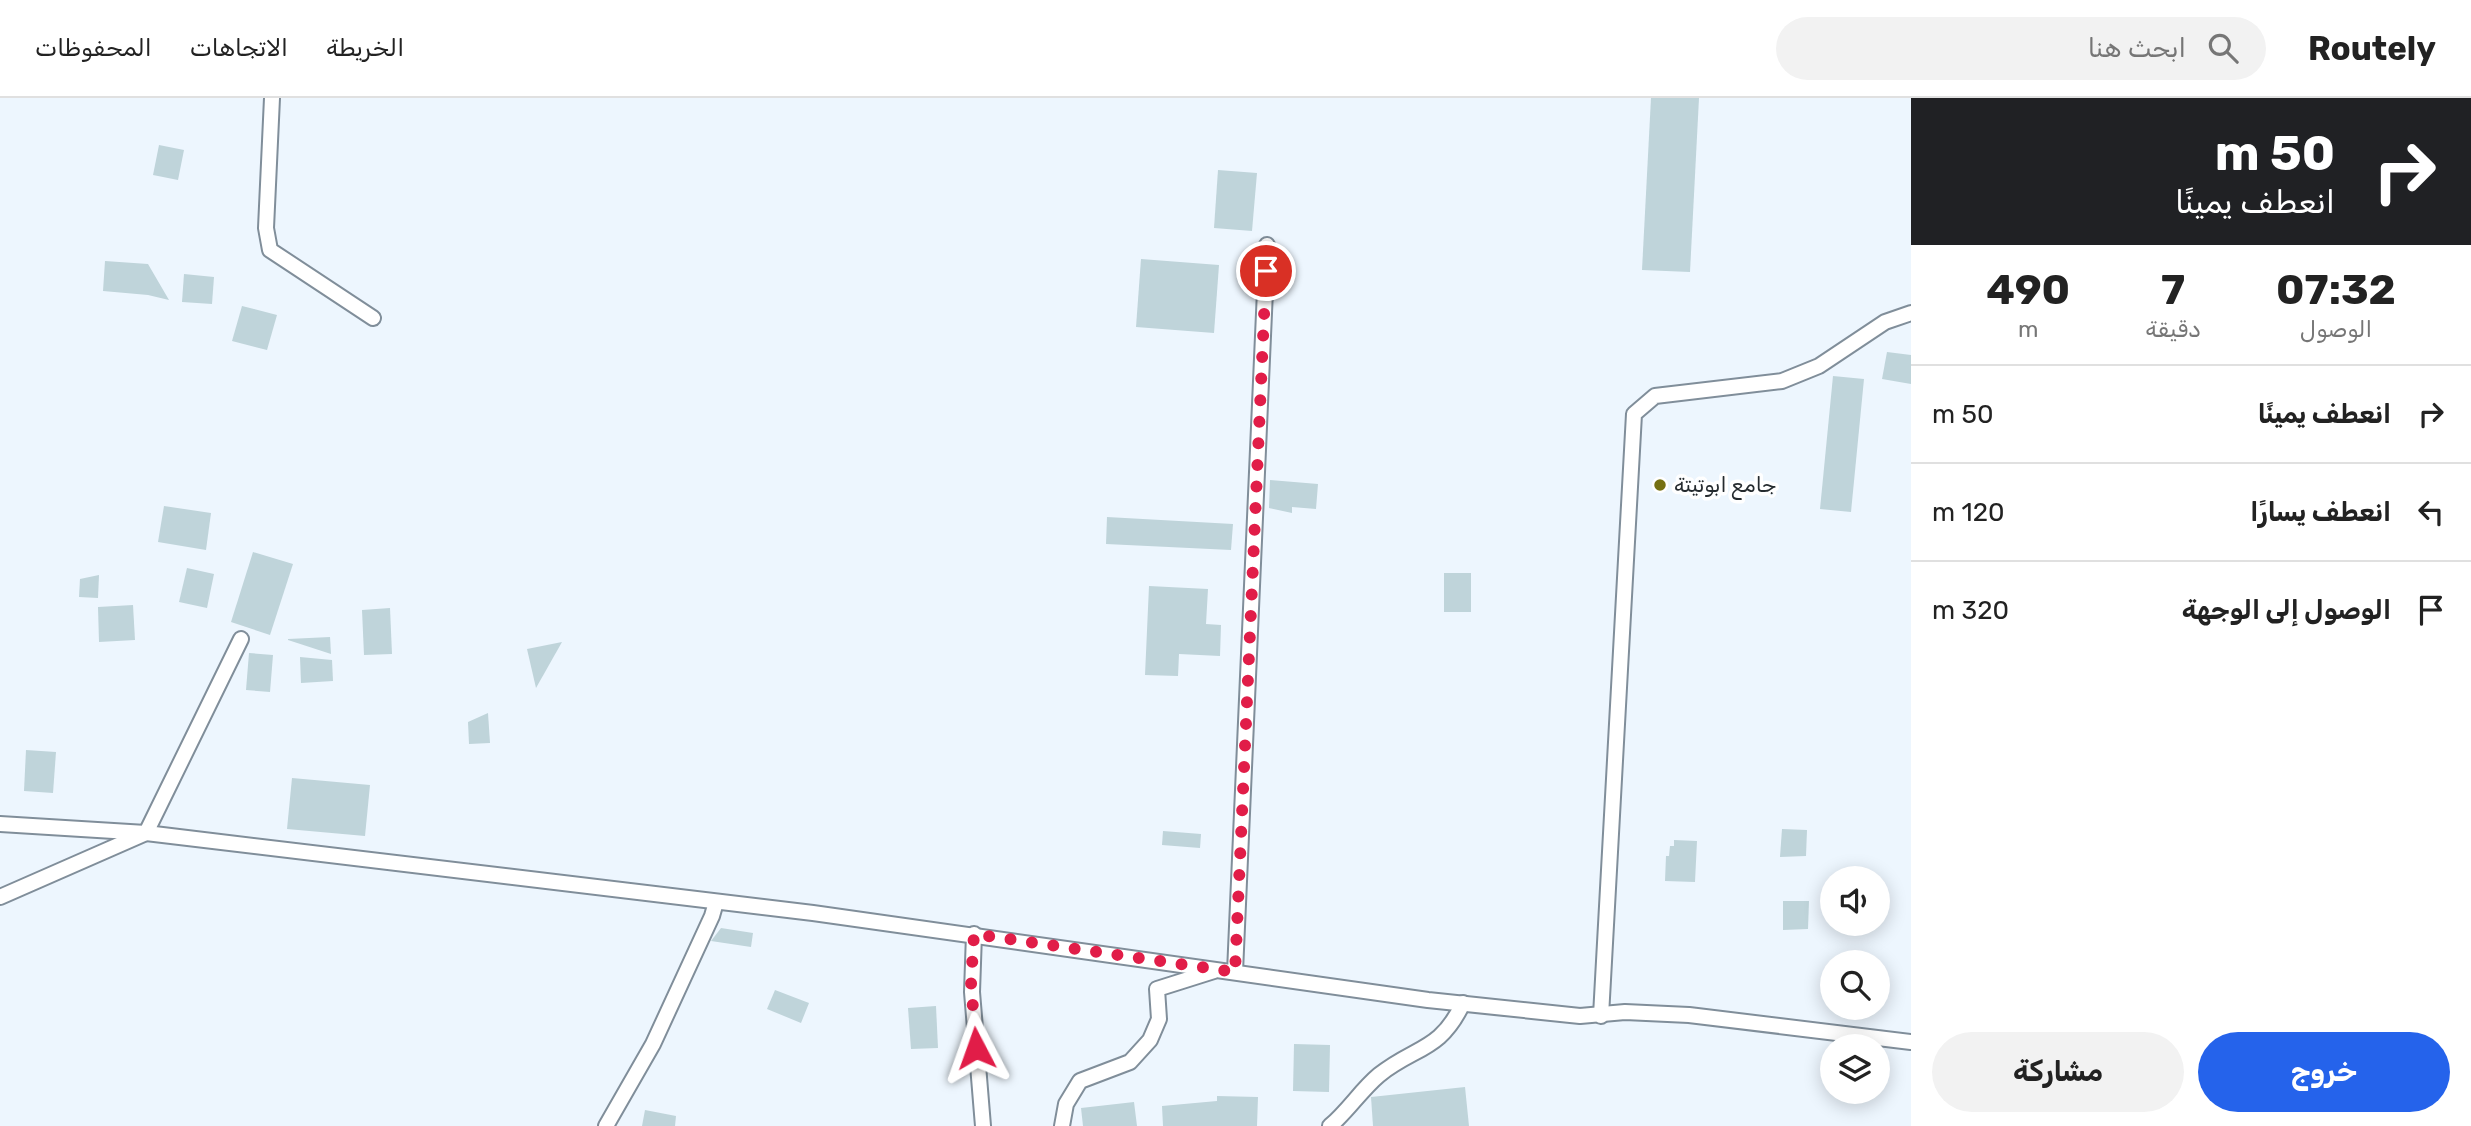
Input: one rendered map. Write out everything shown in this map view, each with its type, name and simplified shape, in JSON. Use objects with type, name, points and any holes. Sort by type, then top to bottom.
[{"type":"street","points":[[272,98],[266,228],[270,250],[373,318]]},
{"type":"street","points":[[1235,972],[1267,245]]},
{"type":"street","points":[[1601,1016],[1634,414],[1655,396],[1782,381],[1819,366],[1885,322],[1911,313]]},
{"type":"street","points":[[0,897],[146,834],[241,639]]},
{"type":"street","points":[[0,824],[146,834],[716,902],[974,934],[1463,1003],[1601,1016],[1625,1012],[1689,1015],[1911,1042]]},
{"type":"street","points":[[607,1126],[653,1044],[716,902]]},
{"type":"street","points":[[974,934],[972,992],[983,1126]]},
{"type":"street","points":[[1062,1126],[1066,1104],[1080,1081],[1130,1062],[1150,1040],[1159,1019],[1157,989],[1217,970]]},
{"type":"street","points":[[1330,1126],[1377,1077],[1399,1060],[1422,1051],[1446,1033],[1463,1003]]},
{"type":"building","points":[[1651,98],[1699,98],[1690,272],[1642,270]]},
{"type":"building","points":[[159,145],[184,150],[178,180],[153,175]]},
{"type":"building","points":[[1218,170],[1257,173],[1252,231],[1214,228]]},
{"type":"building","points":[[1141,259],[1219,265],[1214,333],[1136,327]]},
{"type":"building","points":[[105,261],[148,264],[169,300],[148,295],[103,291]]},
{"type":"building","points":[[184,274],[214,277],[212,304],[182,302]]},
{"type":"building","points":[[242,306],[277,315],[267,350],[232,341]]},
{"type":"building","points":[[1887,352],[1911,355],[1911,384],[1882,379]]},
{"type":"building","points":[[1833,376],[1864,379],[1851,512],[1820,509]]},
{"type":"building","points":[[1270,480],[1318,484],[1316,509],[1292,507],[1292,513],[1269,508]]},
{"type":"building","points":[[164,506],[211,513],[206,550],[158,542]]},
{"type":"building","points":[[1107,517],[1233,524],[1231,550],[1106,544]]},
{"type":"building","points":[[253,552],[293,564],[270,635],[231,622]]},
{"type":"building","points":[[187,568],[214,574],[207,608],[179,602]]},
{"type":"building","points":[[1444,573],[1471,573],[1471,612],[1444,612]]},
{"type":"building","points":[[99,575],[98,598],[79,597],[80,579]]},
{"type":"building","points":[[1149,586],[1208,589],[1206,624],[1221,625],[1220,656],[1179,654],[1178,676],[1145,675]]},
{"type":"building","points":[[133,605],[135,640],[99,642],[98,607]]},
{"type":"building","points":[[390,608],[392,654],[364,655],[362,610]]},
{"type":"building","points":[[330,637],[331,654],[288,640],[288,639]]},
{"type":"building","points":[[562,642],[536,688],[527,649]]},
{"type":"building","points":[[249,653],[273,655],[270,692],[246,690]]},
{"type":"building","points":[[300,657],[332,660],[333,681],[301,683]]},
{"type":"building","points":[[488,713],[490,743],[469,744],[468,722]]},
{"type":"building","points":[[26,750],[56,752],[53,793],[24,791]]},
{"type":"building","points":[[292,778],[370,785],[365,836],[287,829]]},
{"type":"building","points":[[1782,829],[1807,830],[1806,856],[1780,857]]},
{"type":"building","points":[[1163,831],[1201,834],[1200,848],[1162,845]]},
{"type":"building","points":[[1674,840],[1697,841],[1695,882],[1665,881],[1666,856],[1669,856],[1670,846],[1674,846]]},
{"type":"building","points":[[1783,901],[1809,901],[1808,929],[1783,930]]},
{"type":"building","points":[[721,928],[753,933],[751,947],[711,941]]},
{"type":"building","points":[[775,990],[809,1003],[801,1023],[767,1009]]},
{"type":"building","points":[[936,1006],[938,1048],[911,1049],[908,1008]]},
{"type":"building","points":[[1294,1044],[1330,1045],[1329,1092],[1293,1091]]},
{"type":"building","points":[[1465,1087],[1469,1126],[1373,1126],[1371,1097]]},
{"type":"building","points":[[1217,1096],[1258,1097],[1257,1126],[1163,1126],[1162,1106],[1217,1101]]},
{"type":"building","points":[[1134,1102],[1137,1126],[1083,1126],[1081,1108]]},
{"type":"building","points":[[645,1110],[676,1116],[675,1126],[642,1126]]},
{"type":"place","name":"جامع ابوتيتة","points":[[1660,485]]},
{"type":"route","points":[[976,1048],[971,982],[974,934],[1235,972],[1266,271]]}]
